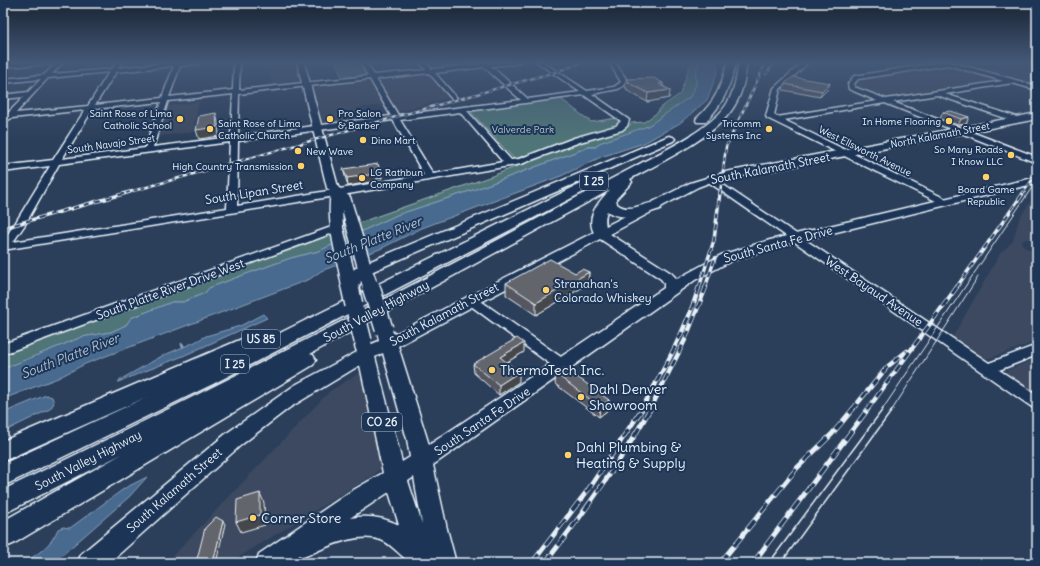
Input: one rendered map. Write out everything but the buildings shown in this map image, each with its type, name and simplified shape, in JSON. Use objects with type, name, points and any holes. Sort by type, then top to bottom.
[{"type":"highway","name":"South Valley Highway","points":[[3,502],[247,379],[525,224],[678,134],[709,114],[722,95],[724,88]]},
{"type":"highway","name":"South Valley Highway","points":[[3,475],[212,376],[664,155],[709,127],[726,112],[735,100],[737,88]]},
{"type":"highway","points":[[350,287],[356,276],[366,270],[678,134]]},
{"type":"highway","points":[[601,232],[597,224],[598,216],[602,207],[626,183],[664,155]]},
{"type":"highway","points":[[610,198],[608,203],[618,211],[634,211],[655,206]]},
{"type":"highway","points":[[3,535],[472,265],[525,224]]},
{"type":"highway","name":"US 85","points":[[3,451],[525,224]]},
{"type":"main road","name":"CO 26","points":[[307,88],[333,188],[344,197],[349,218],[355,230],[411,417],[422,461]]},
{"type":"main road","name":"North Kalamath Street","points":[[844,153],[1037,116]]},
{"type":"main road","name":"South Kalamath Street","points":[[90,563],[164,498],[260,418],[365,347],[386,336],[471,300],[694,185],[710,179],[844,153]]},
{"type":"main road","name":"South Santa Fe Drive","points":[[276,557],[358,500],[395,476],[422,461],[563,366],[671,290],[722,259],[752,249],[1037,180]]},
{"type":"main road","name":"CO 26","points":[[337,192],[335,206],[338,235],[395,476]]},
{"type":"main road","points":[[601,232],[610,241],[666,276],[672,283],[671,290]]},
{"type":"main road","points":[[422,461],[435,529],[444,563]]},
{"type":"main road","points":[[395,476],[421,558]]},
{"type":"main road","points":[[276,557],[348,530],[370,528],[381,529],[392,534],[421,558]]},
{"type":"street","points":[[3,123],[6,116],[35,88]]},
{"type":"street","points":[[4,247],[102,88]]},
{"type":"street","points":[[148,150],[169,88]]},
{"type":"street","points":[[6,116],[262,88]]},
{"type":"street","points":[[379,88],[430,177]]},
{"type":"street","points":[[445,88],[454,98]]},
{"type":"street","points":[[512,88],[527,101]]},
{"type":"street","points":[[462,109],[509,163],[521,161],[577,140],[619,128],[624,124],[625,121],[623,118],[579,88]]},
{"type":"street","name":"South Navajo Street","points":[[3,169],[613,88]]},
{"type":"street","points":[[776,88],[770,116],[775,120],[966,88]]},
{"type":"street","points":[[852,88],[1037,160]]},
{"type":"street","points":[[232,209],[236,91]]},
{"type":"street","points":[[938,93],[1017,120]]},
{"type":"street","points":[[3,97],[30,94]]},
{"type":"street","name":"West Ellsworth Avenue","points":[[775,120],[945,202]]},
{"type":"street","name":"South Lipan Street","points":[[4,247],[509,163]]},
{"type":"street","name":"West Bayaud Avenue","points":[[710,179],[1037,403]]},
{"type":"street","name":"South Platte River Drive West","points":[[3,349],[338,235]]},
{"type":"street","points":[[471,300],[563,366]]},
{"type":"street","points":[[986,368],[1037,350]]},
{"type":"shaded area","points":[[313,88],[375,88],[384,105],[356,108],[361,120],[324,125]]},
{"type":"shaded area","points":[[382,88],[443,88],[451,97],[399,112],[395,110]]},
{"type":"shaded area","points":[[859,88],[955,88],[886,99]]},
{"type":"shaded area","name":"Saint Rose of Lima Catholic School","points":[[199,102],[193,132],[159,136],[167,106]]},
{"type":"shaded area","points":[[1037,192],[1037,240],[1025,239],[1021,242],[1024,247],[1037,253],[1037,341],[990,358],[982,358],[952,338],[1000,254],[1013,241],[1019,219]]},
{"type":"shaded area","points":[[1037,359],[1037,395],[1006,373],[1007,370]]},
{"type":"shaded area","points":[[361,372],[372,429],[378,435],[383,465],[375,474],[229,563],[166,563],[330,391]]},
{"type":"green space","points":[[682,88],[694,88],[690,97],[648,126],[596,147],[589,147],[479,188],[397,215],[319,251],[291,258],[238,277],[209,288],[205,293],[183,302],[172,302],[131,318],[126,325],[111,332],[82,337],[3,369],[3,353],[296,248],[375,217],[492,176],[573,144],[630,125],[631,123],[644,122],[658,112],[660,108],[680,94]]},
{"type":"green space","name":"Valverde Park","points":[[560,98],[591,122],[617,118],[621,120],[619,125],[514,159],[470,111]]},
{"type":"water","name":"South Platte River","points":[[694,88],[711,88],[707,100],[680,123],[644,143],[601,157],[561,176],[422,228],[380,249],[321,271],[310,279],[85,364],[58,378],[3,399],[3,369],[82,337],[111,332],[126,325],[131,318],[172,302],[183,302],[205,293],[209,288],[238,277],[291,258],[319,251],[397,215],[479,188],[589,147],[596,147],[599,143],[648,126],[690,97]]},
{"type":"water","points":[[263,314],[267,318],[183,356],[118,382],[162,356],[206,336],[240,326]]},
{"type":"water","points":[[46,395],[52,397],[54,403],[50,409],[3,432],[3,413]]},
{"type":"water","points":[[147,477],[129,497],[53,563],[23,563],[39,553],[48,545],[58,529],[63,527],[70,528],[125,488]]},
{"type":"tram line","points":[[882,410],[1037,180]]},
{"type":"tram line","points":[[892,410],[978,277]]},
{"type":"tram line","points":[[769,563],[883,409]]},
{"type":"tram line","points":[[781,563],[893,409]]},
{"type":"railway","points":[[126,193],[497,88]]},
{"type":"railway","points":[[720,193],[726,147],[754,88]]},
{"type":"railway","points":[[1023,193],[1037,173]]},
{"type":"railway","points":[[3,228],[130,192]]},
{"type":"railway","points":[[699,288],[714,240],[720,192]]},
{"type":"railway","points":[[956,288],[1024,192]]},
{"type":"railway","points":[[705,288],[715,258]]},
{"type":"railway","points":[[641,410],[681,335],[699,287]]},
{"type":"railway","points":[[650,410],[685,340],[706,287]]},
{"type":"railway","points":[[867,410],[957,287]]},
{"type":"railway","points":[[852,410],[887,367],[907,351]]},
{"type":"railway","points":[[532,563],[588,490],[642,409]]},
{"type":"railway","points":[[545,563],[600,488],[650,409]]},
{"type":"railway","points":[[720,563],[797,468],[832,434],[853,409]]},
{"type":"railway","points":[[753,563],[868,409]]},
{"type":"place","name":"Saint Rose of Lima Catholic School","points":[[180,119]]},
{"type":"place","name":"Pro Salon & Barber","points":[[330,119]]},
{"type":"place","name":"In Home Flooring","points":[[949,121]]},
{"type":"place","name":"Saint Rose of Lima Catholic Church","points":[[210,129]]},
{"type":"place","name":"Tricomm Systems Inc","points":[[769,129]]},
{"type":"place","name":"Dino Mart","points":[[363,140]]},
{"type":"place","name":"New Wave","points":[[298,151]]},
{"type":"place","name":"So Many Roads I Know LLC","points":[[1011,155]]},
{"type":"place","name":"High Country Transmission","points":[[301,166]]},
{"type":"place","name":"Board Game Republic","points":[[986,177]]},
{"type":"place","name":"LG Rathbun Company","points":[[362,178]]},
{"type":"place","name":"Stranahan's Colorado Whiskey","points":[[546,290]]},
{"type":"place","name":"ThermoTech Inc.","points":[[492,370]]},
{"type":"place","name":"Dahl Denver Showroom","points":[[581,397]]},
{"type":"place","name":"Dahl Plumbing & Heating & Supply","points":[[568,455]]},
{"type":"place","name":"Corner Store","points":[[253,518]]}]
